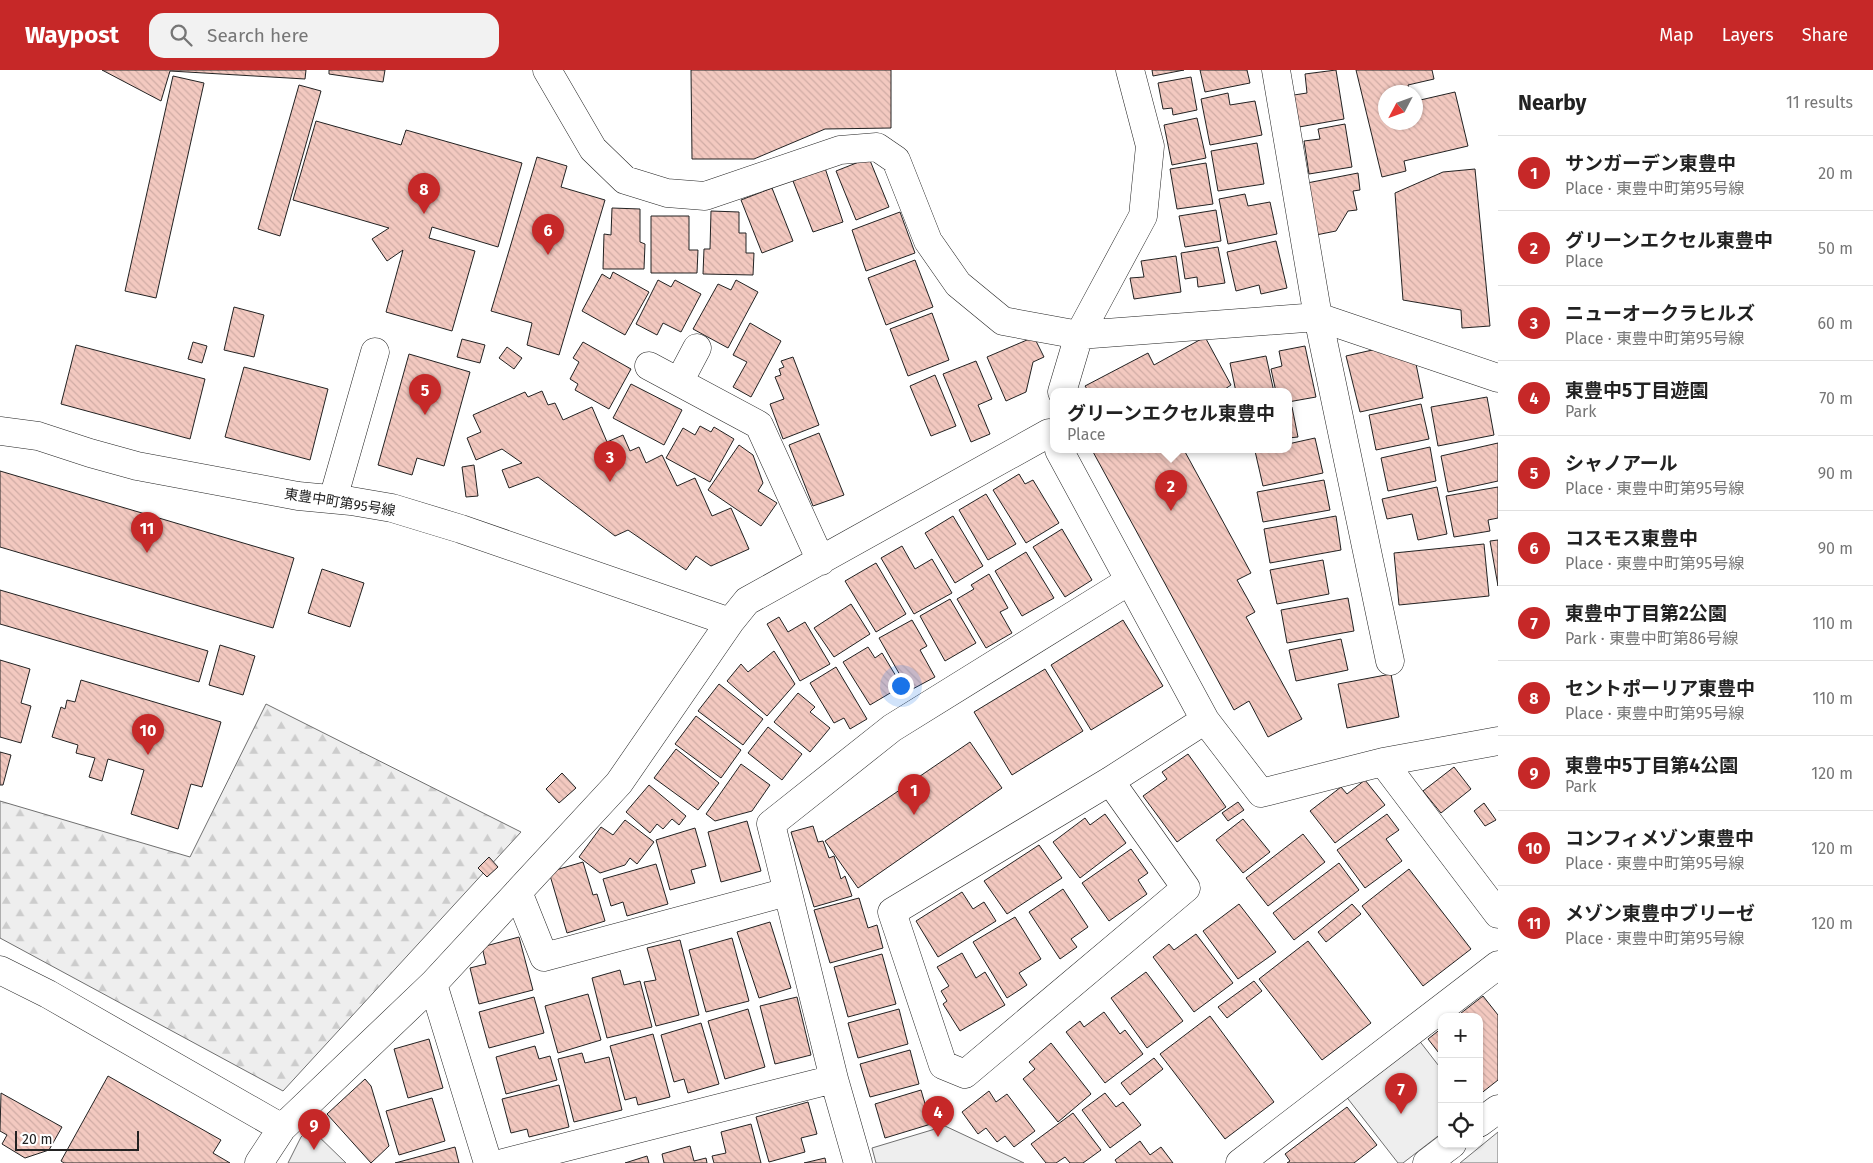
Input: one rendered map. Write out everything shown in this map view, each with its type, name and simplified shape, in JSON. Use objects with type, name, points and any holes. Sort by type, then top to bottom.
[{"type":"street","points":[[547,70],[593,149],[625,180],[667,193],[705,196],[840,150],[876,147],[896,160],[928,241],[958,284],[1004,321],[1079,335],[1318,318],[1498,378]]},
{"type":"street","points":[[1063,388],[1079,335],[1143,216],[1150,146],[1130,70]]},
{"type":"street","points":[[1276,70],[1318,318],[1390,661]]},
{"type":"street","points":[[679,382],[697,348]]},
{"type":"street","points":[[332,499],[375,352]]},
{"type":"street","points":[[650,366],[758,425],[821,561]]},
{"type":"street","name":"東豊中町第95号線","points":[[0,431],[38,436],[137,466],[298,496],[392,508],[730,622]]},
{"type":"street","points":[[259,1163],[282,1128],[433,984],[619,783],[730,622],[747,601],[1050,437]]},
{"type":"street","points":[[1063,453],[1129,581],[1205,720],[1261,793],[1382,762],[1498,741]]},
{"type":"street","points":[[858,1163],[834,1079],[771,824],[892,728],[1129,581]]},
{"type":"street","points":[[1110,781],[1186,888],[965,1074],[944,1065],[892,912],[1110,781],[1205,720]]},
{"type":"street","points":[[1382,762],[1498,914]]},
{"type":"street","points":[[518,892],[544,957],[787,892]]},
{"type":"street","points":[[1240,1163],[1498,965]]},
{"type":"street","points":[[0,970],[48,994],[282,1128]]},
{"type":"street","points":[[433,984],[488,1163]]},
{"type":"street","points":[[503,1163],[834,1079]]},
{"type":"street","points":[[1483,1120],[1498,1109]]},
{"type":"street","points":[[1427,1163],[1447,1148]]},
{"type":"green space","points":[[266,704],[521,832],[283,1091],[0,938],[0,801],[190,857]]},
{"type":"green space","points":[[1418,1039],[1438,1065],[1438,1136],[1403,1163],[1398,1163],[1345,1095]]},
{"type":"green space","points":[[945,1126],[1024,1163],[876,1163],[872,1148]]},
{"type":"green space","points":[[310,1128],[346,1163],[288,1163],[301,1137]]},
{"type":"green space","points":[[1498,1132],[1498,1163],[1460,1163],[1478,1148],[1483,1148],[1483,1144]]},
{"type":"building","points":[[102,70],[306,70],[305,79],[170,71],[161,101]]},
{"type":"building","points":[[329,70],[385,70],[383,82],[329,74]]},
{"type":"building","points":[[691,70],[891,70],[891,128],[825,129],[754,159],[692,159]]},
{"type":"building","points":[[1152,70],[1184,70],[1153,76]]},
{"type":"building","points":[[1200,70],[1247,70],[1250,83],[1205,92]]},
{"type":"building","points":[[1336,70],[1344,119],[1299,127],[1294,95],[1307,93],[1305,74]]},
{"type":"building","points":[[1356,70],[1432,70],[1434,79],[1408,85],[1378,85],[1378,130],[1423,130],[1423,99],[1455,92],[1468,146],[1404,161],[1406,171],[1382,177]]},
{"type":"building","points":[[173,76],[204,83],[156,298],[125,291]]},
{"type":"building","points":[[1191,77],[1197,110],[1173,115],[1172,108],[1163,109],[1158,83]]},
{"type":"building","points":[[299,85],[321,91],[280,236],[258,229]]},
{"type":"building","points":[[1228,93],[1230,105],[1255,101],[1262,135],[1210,145],[1201,99]]},
{"type":"building","points":[[1197,118],[1206,158],[1172,165],[1164,125]]},
{"type":"building","points":[[316,121],[401,145],[406,130],[522,163],[498,247],[432,227],[429,238],[475,251],[452,331],[386,312],[403,250],[387,261],[372,239],[389,228],[293,200]]},
{"type":"building","points":[[1345,124],[1352,167],[1309,174],[1304,141],[1320,139],[1318,129]]},
{"type":"building","points":[[1257,143],[1264,184],[1218,191],[1211,151]]},
{"type":"building","points":[[537,157],[567,166],[561,187],[605,200],[559,355],[527,345],[532,323],[491,311]]},
{"type":"building","points":[[869,158],[889,207],[856,220],[836,171]]},
{"type":"building","points":[[1206,163],[1213,204],[1177,209],[1170,169]]},
{"type":"building","points":[[825,168],[843,222],[813,232],[793,181]]},
{"type":"building","points":[[1475,169],[1490,326],[1462,328],[1461,310],[1403,300],[1395,193],[1443,172]]},
{"type":"building","points":[[1358,173],[1360,190],[1353,191],[1357,210],[1348,211],[1336,231],[1316,235],[1307,183]]},
{"type":"building","points":[[772,188],[793,241],[762,253],[741,200]]},
{"type":"building","points":[[1245,194],[1248,206],[1270,202],[1277,234],[1228,244],[1219,199]]},
{"type":"building","points":[[612,208],[640,209],[640,242],[645,244],[644,269],[603,269],[604,234],[611,235]]},
{"type":"building","points":[[1216,210],[1221,241],[1185,247],[1179,216]]},
{"type":"building","points":[[711,211],[739,212],[739,233],[746,233],[746,253],[754,253],[753,275],[703,274],[704,249],[710,249]]},
{"type":"building","points":[[900,212],[915,253],[866,271],[852,230]]},
{"type":"building","points":[[651,216],[689,216],[689,250],[698,250],[697,273],[651,273]]},
{"type":"building","points":[[1276,241],[1287,288],[1261,294],[1259,285],[1236,291],[1227,252]]},
{"type":"building","points":[[1218,247],[1225,283],[1198,287],[1197,277],[1185,279],[1181,253]]},
{"type":"building","points":[[1176,256],[1181,292],[1134,299],[1130,278],[1144,277],[1141,261]]},
{"type":"building","points":[[915,260],[933,307],[886,325],[868,278]]},
{"type":"building","points":[[613,272],[649,292],[625,335],[582,311],[602,274],[610,279]]},
{"type":"building","points":[[658,280],[671,287],[675,280],[701,294],[681,332],[663,323],[657,335],[636,324]]},
{"type":"building","points":[[736,280],[758,292],[728,348],[693,329],[718,284],[731,290]]},
{"type":"building","points":[[234,307],[264,315],[254,357],[224,350]]},
{"type":"building","points":[[932,313],[949,360],[908,376],[890,329]]},
{"type":"building","points":[[750,323],[781,341],[751,397],[733,387],[747,362],[733,355]]},
{"type":"building","points":[[1034,337],[1044,357],[1033,362],[1026,392],[1006,401],[987,357]]},
{"type":"building","points":[[1205,337],[1231,385],[1226,388],[1086,388],[1085,386],[1148,353],[1154,365]]},
{"type":"building","points":[[462,339],[485,345],[480,363],[457,357]]},
{"type":"building","points":[[193,342],[207,346],[202,363],[188,359]]},
{"type":"building","points":[[583,342],[631,369],[609,409],[575,390],[578,384],[570,379],[579,362],[573,358]]},
{"type":"building","points":[[76,345],[205,379],[190,439],[61,404]]},
{"type":"building","points":[[1305,346],[1316,397],[1292,401],[1292,388],[1275,388],[1271,369],[1282,366],[1279,351]]},
{"type":"building","points":[[507,347],[522,358],[514,369],[499,358]]},
{"type":"building","points":[[1381,348],[1416,364],[1423,398],[1360,412],[1346,356]]},
{"type":"building","points":[[409,354],[470,372],[444,466],[417,458],[412,475],[378,465]]},
{"type":"building","points":[[1266,356],[1273,388],[1235,388],[1230,363]]},
{"type":"building","points":[[793,357],[819,425],[783,439],[770,404],[784,399],[775,377],[781,375],[779,369],[784,367],[781,361]]},
{"type":"building","points":[[976,361],[992,399],[978,405],[990,434],[971,442],[943,374]]},
{"type":"building","points":[[244,367],[328,389],[310,460],[225,437]]},
{"type":"building","points":[[935,375],[956,426],[931,436],[910,386]]},
{"type":"building","points":[[631,384],[682,410],[664,445],[613,418]]},
{"type":"building","points":[[542,391],[548,405],[555,403],[563,420],[592,407],[607,442],[623,435],[630,451],[639,447],[646,463],[662,455],[677,486],[695,478],[712,516],[731,508],[749,549],[711,566],[696,556],[686,570],[628,530],[615,536],[538,477],[509,488],[502,470],[522,463],[502,449],[476,460],[467,438],[481,432],[473,415],[525,392],[528,397]]},
{"type":"building","points":[[1487,397],[1494,435],[1438,446],[1431,407]]},
{"type":"building","points":[[1421,404],[1429,439],[1376,450],[1369,415]]},
{"type":"building","points":[[1292,407],[1298,437],[1292,438]]},
{"type":"building","points":[[700,426],[711,432],[714,427],[734,439],[710,482],[666,458],[683,428],[695,435]]},
{"type":"building","points":[[819,433],[844,495],[813,506],[789,445]]},
{"type":"building","points":[[1315,438],[1323,473],[1263,486],[1255,453],[1292,453],[1292,443]]},
{"type":"building","points":[[1498,443],[1498,481],[1448,492],[1441,456]]},
{"type":"building","points":[[739,445],[753,455],[763,483],[758,491],[777,503],[761,526],[708,490]]},
{"type":"building","points":[[1430,447],[1436,481],[1388,491],[1381,458]]},
{"type":"building","points":[[1094,453],[1186,453],[1251,573],[1237,580],[1255,612],[1246,617],[1302,719],[1268,737],[1249,701],[1234,710]]},
{"type":"building","points":[[474,465],[478,496],[466,497],[462,467]]},
{"type":"building","points":[[0,471],[294,558],[273,628],[0,547]]},
{"type":"building","points":[[1019,474],[1025,484],[1033,480],[1059,523],[1026,543],[993,490]]},
{"type":"building","points":[[1324,480],[1330,510],[1263,522],[1257,492]]},
{"type":"building","points":[[1437,487],[1447,534],[1418,540],[1412,514],[1387,519],[1382,499]]},
{"type":"building","points":[[1498,487],[1498,518],[1488,520],[1490,531],[1454,537],[1446,496]]},
{"type":"building","points":[[986,494],[1016,544],[988,560],[959,510]]},
{"type":"building","points":[[953,516],[983,566],[955,583],[925,533]]},
{"type":"building","points":[[1336,516],[1341,550],[1270,563],[1264,529]]},
{"type":"building","points":[[1062,529],[1092,580],[1065,597],[1033,547]]},
{"type":"building","points":[[1498,540],[1498,586],[1490,541]]},
{"type":"building","points":[[1484,544],[1489,596],[1399,605],[1394,553]]},
{"type":"building","points":[[902,546],[915,569],[932,559],[952,593],[914,614],[881,558]]},
{"type":"building","points":[[1026,552],[1054,598],[1022,616],[995,571]]},
{"type":"building","points":[[1323,560],[1329,594],[1277,604],[1270,570]]},
{"type":"building","points":[[876,563],[906,614],[876,632],[845,581]]},
{"type":"building","points":[[322,569],[364,583],[350,627],[308,613]]},
{"type":"building","points":[[989,574],[1008,608],[1000,612],[1012,633],[986,648],[957,599],[974,589],[971,585]]},
{"type":"building","points":[[0,590],[208,651],[199,682],[0,624]]},
{"type":"building","points":[[1348,598],[1354,631],[1287,643],[1281,610]]},
{"type":"building","points":[[950,599],[976,643],[945,661],[920,616]]},
{"type":"building","points":[[851,604],[870,634],[834,657],[814,628]]},
{"type":"building","points":[[779,617],[788,632],[805,622],[830,664],[800,681],[767,624]]},
{"type":"building","points":[[912,620],[927,646],[920,650],[935,677],[909,691],[879,638]]},
{"type":"building","points":[[1123,620],[1163,686],[1091,730],[1051,665]]},
{"type":"building","points":[[1341,639],[1348,670],[1296,681],[1289,650]]},
{"type":"building","points":[[220,645],[255,656],[243,695],[209,685]]},
{"type":"building","points":[[868,647],[875,658],[882,653],[902,686],[870,705],[843,662]]},
{"type":"building","points":[[774,651],[795,684],[767,716],[727,681],[741,664],[748,672]]},
{"type":"building","points":[[0,660],[30,669],[21,703],[31,706],[21,743],[0,737]]},
{"type":"building","points":[[836,667],[867,719],[850,729],[844,718],[834,723],[810,683]]},
{"type":"building","points":[[1045,669],[1083,731],[1012,775],[974,712]]},
{"type":"building","points":[[1391,674],[1399,717],[1347,728],[1338,684]]},
{"type":"building","points":[[81,680],[221,722],[202,787],[191,784],[178,829],[131,814],[144,770],[108,759],[102,781],[89,777],[95,758],[76,753],[78,745],[52,737],[61,707],[65,709],[67,700],[75,702]]},
{"type":"building","points":[[719,684],[763,719],[743,745],[698,711]]},
{"type":"building","points":[[798,693],[815,707],[810,712],[830,728],[810,752],[774,722]]},
{"type":"building","points":[[696,716],[741,750],[721,778],[675,744]]},
{"type":"building","points":[[768,727],[802,754],[782,780],[748,753]]},
{"type":"building","points":[[970,742],[1002,788],[858,888],[825,841]]},
{"type":"building","points":[[676,749],[719,783],[698,810],[654,778]]},
{"type":"building","points":[[0,752],[11,755],[3,785],[0,785]]},
{"type":"building","points":[[1188,754],[1226,807],[1177,842],[1143,796],[1167,779],[1162,772]]},
{"type":"building","points":[[741,764],[770,785],[752,811],[715,821],[706,814]]},
{"type":"building","points":[[1454,767],[1471,789],[1441,813],[1423,791]]},
{"type":"building","points":[[562,773],[576,788],[559,803],[546,789]]},
{"type":"building","points":[[1365,780],[1385,805],[1335,843],[1310,811],[1341,787],[1347,794]]},
{"type":"building","points":[[649,785],[686,816],[679,825],[672,819],[663,829],[657,824],[650,833],[626,812]]},
{"type":"building","points":[[1238,802],[1244,810],[1228,821],[1222,813]]},
{"type":"building","points":[[1484,803],[1496,820],[1485,826],[1474,811]]},
{"type":"building","points":[[1105,814],[1126,843],[1080,878],[1053,842],[1085,818],[1090,825]]},
{"type":"building","points":[[1387,814],[1399,830],[1386,839],[1402,861],[1365,888],[1337,850]]},
{"type":"building","points":[[1243,819],[1270,852],[1243,873],[1216,840]]},
{"type":"building","points":[[625,820],[654,842],[637,864],[630,858],[625,865],[600,873],[579,857],[601,827],[613,835]]},
{"type":"building","points":[[747,821],[761,871],[721,882],[708,832]]},
{"type":"building","points":[[813,826],[818,842],[823,841],[829,858],[834,856],[841,879],[845,876],[852,896],[814,907],[791,832]]},
{"type":"building","points":[[695,828],[706,866],[691,870],[695,883],[670,890],[656,840]]},
{"type":"building","points":[[1303,834],[1325,862],[1268,906],[1246,878]]},
{"type":"building","points":[[1039,845],[1062,878],[1007,914],[984,881]]},
{"type":"building","points":[[1131,849],[1148,873],[1138,880],[1147,894],[1109,921],[1082,883]]},
{"type":"building","points":[[489,857],[498,867],[487,877],[478,868]]},
{"type":"building","points":[[583,862],[593,895],[597,894],[605,921],[567,933],[549,872]]},
{"type":"building","points":[[1339,863],[1359,890],[1294,940],[1273,913]]},
{"type":"building","points":[[656,864],[668,904],[627,916],[623,902],[611,906],[603,879]]},
{"type":"building","points":[[1409,869],[1471,949],[1423,986],[1362,906]]},
{"type":"building","points":[[1063,889],[1088,927],[1071,939],[1077,947],[1060,959],[1029,912]]},
{"type":"building","points":[[962,892],[973,909],[984,902],[996,921],[938,957],[916,921]]},
{"type":"building","points":[[859,898],[868,928],[877,925],[883,948],[830,963],[814,910]]},
{"type":"building","points":[[1239,904],[1276,952],[1238,979],[1203,931]]},
{"type":"building","points":[[1352,904],[1361,914],[1326,942],[1318,932]]},
{"type":"building","points":[[1015,917],[1041,959],[1019,973],[1027,985],[1007,998],[973,942]]},
{"type":"building","points":[[770,922],[791,988],[759,998],[737,932]]},
{"type":"building","points":[[1196,934],[1233,983],[1194,1012],[1153,957],[1169,944],[1174,950]]},
{"type":"building","points":[[519,937],[533,990],[479,1004],[470,968],[486,964],[482,947]]},
{"type":"building","points":[[732,938],[749,1001],[706,1012],[689,950]]},
{"type":"building","points":[[680,940],[699,1015],[656,1026],[644,982],[656,980],[647,948]]},
{"type":"building","points":[[1308,941],[1371,1023],[1322,1060],[1259,979]]},
{"type":"building","points":[[962,953],[976,978],[985,972],[1005,1005],[960,1031],[943,1004],[947,1001],[941,991],[949,986],[937,967]]},
{"type":"building","points":[[882,954],[896,1004],[848,1017],[834,967]]},
{"type":"building","points":[[620,970],[624,985],[640,981],[652,1027],[607,1038],[592,978]]},
{"type":"building","points":[[1146,972],[1183,1021],[1147,1048],[1111,998]]},
{"type":"building","points":[[1254,981],[1262,991],[1227,1018],[1218,1007]]},
{"type":"building","points":[[588,994],[601,1040],[558,1053],[545,1006]]},
{"type":"building","points":[[1483,996],[1498,1015],[1498,1080],[1483,1092],[1483,1013],[1461,1013]]},
{"type":"building","points":[[534,997],[544,1033],[489,1048],[479,1012]]},
{"type":"building","points":[[797,997],[811,1055],[775,1064],[760,1006]]},
{"type":"building","points":[[748,1009],[765,1067],[725,1079],[708,1021]]},
{"type":"building","points":[[899,1009],[908,1044],[858,1058],[848,1023]]},
{"type":"building","points":[[1104,1012],[1120,1034],[1125,1030],[1143,1054],[1105,1083],[1066,1032],[1080,1021],[1084,1027]]},
{"type":"building","points":[[1210,1016],[1274,1102],[1225,1139],[1160,1054]]},
{"type":"building","points":[[701,1023],[719,1084],[688,1093],[684,1079],[674,1082],[661,1035]]},
{"type":"building","points":[[1438,1031],[1438,1052],[1428,1039]]},
{"type":"building","points":[[653,1034],[670,1097],[638,1105],[636,1097],[625,1100],[610,1046]]},
{"type":"building","points":[[429,1039],[443,1088],[408,1098],[394,1049]]},
{"type":"building","points":[[1051,1043],[1091,1094],[1058,1122],[1023,1079],[1035,1069],[1029,1062]]},
{"type":"building","points":[[535,1046],[539,1059],[550,1056],[557,1080],[506,1094],[496,1057]]},
{"type":"building","points":[[910,1050],[919,1084],[870,1097],[860,1064]]},
{"type":"building","points":[[582,1053],[585,1063],[609,1057],[622,1110],[574,1122],[558,1059]]},
{"type":"building","points":[[1154,1058],[1163,1069],[1130,1095],[1121,1083]]},
{"type":"building","points":[[108,1076],[221,1140],[213,1153],[230,1163],[64,1163],[61,1161]]},
{"type":"building","points":[[365,1079],[371,1086],[389,1146],[371,1163],[327,1114]]},
{"type":"building","points":[[559,1085],[569,1127],[529,1137],[527,1129],[511,1133],[502,1099]]},
{"type":"building","points":[[921,1090],[931,1124],[885,1138],[875,1104]]},
{"type":"building","points":[[989,1091],[996,1102],[1007,1094],[1035,1131],[1014,1147],[1005,1136],[997,1142],[986,1128],[978,1134],[962,1112]]},
{"type":"building","points":[[1,1093],[62,1127],[49,1150],[25,1158],[2,1144],[7,1135],[0,1131]]},
{"type":"building","points":[[1105,1093],[1116,1107],[1123,1102],[1141,1125],[1110,1148],[1082,1110]]},
{"type":"building","points":[[432,1098],[445,1141],[399,1155],[386,1111]]},
{"type":"building","points":[[808,1102],[817,1134],[801,1138],[805,1152],[769,1162],[756,1117]]},
{"type":"building","points":[[1347,1107],[1377,1145],[1354,1163],[1287,1163],[1290,1161],[1285,1154]]},
{"type":"building","points":[[1073,1113],[1101,1150],[1083,1163],[1070,1163],[1065,1157],[1056,1163],[1046,1163],[1031,1144]]},
{"type":"building","points":[[751,1124],[761,1163],[714,1163],[712,1156],[726,1153],[721,1132]]},
{"type":"building","points":[[1140,1141],[1150,1155],[1161,1147],[1173,1163],[1117,1163],[1115,1160]]},
{"type":"building","points":[[690,1146],[694,1161],[706,1158],[707,1163],[664,1163],[662,1154]]},
{"type":"building","points":[[455,1147],[459,1163],[395,1163]]},
{"type":"building","points":[[647,1156],[649,1163],[625,1163]]},
{"type":"building","points":[[825,1158],[826,1163],[804,1163]]},
{"type":"place","name":"セントポーリア東豊中","points":[[424,214]]},
{"type":"place","name":"コスモス東豊中","points":[[548,255]]},
{"type":"place","name":"シャノアール","points":[[425,415]]},
{"type":"place","name":"ニューオークラヒルズ","points":[[610,482]]},
{"type":"place","name":"グリーンエクセル東豊中","points":[[1171,511]]},
{"type":"place","name":"メゾン東豊中ブリーゼ","points":[[147,553]]},
{"type":"place","name":"コンフィメゾン東豊中","points":[[148,755]]},
{"type":"place","name":"サンガーデン東豊中","points":[[914,815]]},
{"type":"place","name":"東豊中丁目第2公園","points":[[1401,1114]]},
{"type":"place","name":"東豊中5丁目遊園","points":[[938,1137]]},
{"type":"place","name":"東豊中5丁目第4公園","points":[[314,1150]]}]
